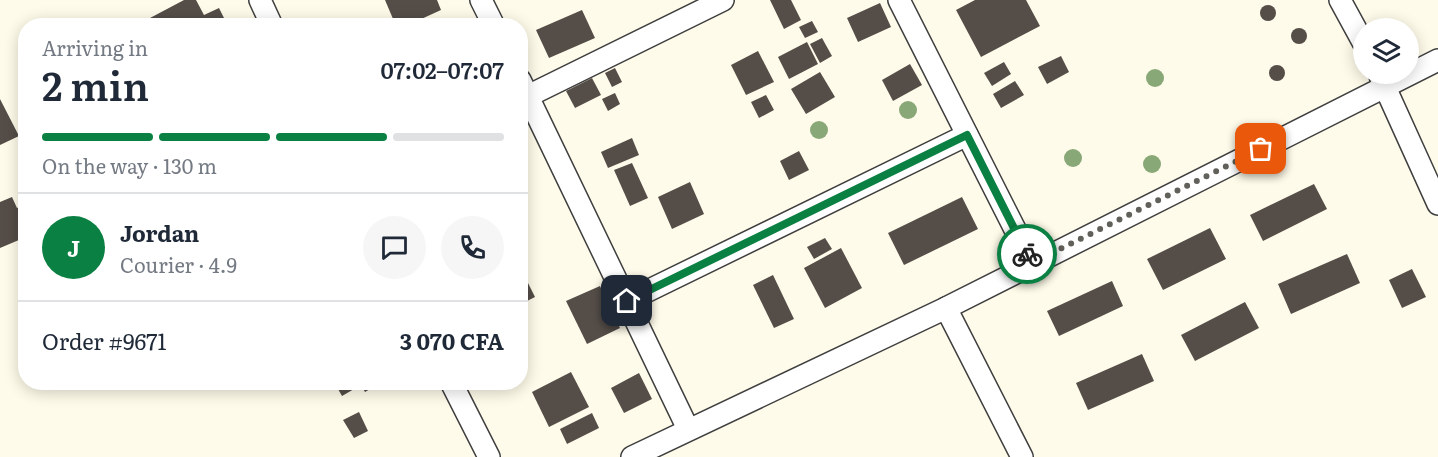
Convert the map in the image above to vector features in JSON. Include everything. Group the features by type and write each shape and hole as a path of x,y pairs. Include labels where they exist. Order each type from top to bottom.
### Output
{"street":[{"path":"260,0 268,18"},
{"path":"481,0 490,18"},
{"path":"528,86 723,0"},
{"path":"899,0 1032,263"},
{"path":"1340,0 1353,24"},
{"path":"1419,67 1438,60"},
{"path":"632,457 946,308 1375,84"},
{"path":"1385,84 1438,204"},
{"path":"528,96 688,429"},
{"path":"627,301 967,135"},
{"path":"946,308 1022,457"},
{"path":"455,390 489,457"}],"building":[{"path":"184,0 196,0 204,15 219,8 224,18 150,18"},
{"path":"385,0 437,0 441,10 424,18 393,18"},
{"path":"770,0 791,0 801,20 784,29"},
{"path":"975,0 1026,0 1040,26 981,57 956,10"},
{"path":"880,3 891,27 858,42 847,18"},
{"path":"1265,5 1271,5 1276,13 1274,19 1265,21 1260,16 1260,10"},
{"path":"582,10 595,38 549,58 536,30"},
{"path":"812,21 818,32 805,38 799,27"},
{"path":"1296,28 1302,28 1307,36 1305,42 1296,44 1291,39 1291,33"},
{"path":"822,38 832,56 820,63 810,44"},
{"path":"807,42 818,64 789,79 778,57"},
{"path":"758,51 774,82 746,95 731,65"},
{"path":"1061,56 1069,72 1047,84 1038,67"},
{"path":"1004,62 1011,74 992,86 984,73"},
{"path":"910,64 922,85 893,101 882,80"},
{"path":"1274,65 1280,65 1285,73 1283,79 1274,81 1269,76 1269,70"},
{"path":"615,68 622,82 612,87 605,73"},
{"path":"820,72 835,97 806,114 791,89"},
{"path":"592,78 601,95 575,108 566,91"},
{"path":"1015,81 1024,95 1001,108 993,94"},
{"path":"615,93 620,104 608,111 602,99"},
{"path":"766,95 774,110 759,118 751,102"},
{"path":"0,99 18,136 0,145"},
{"path":"632,138 639,155 608,168 601,152"},
{"path":"799,151 809,170 789,180 780,161"},
{"path":"632,163 648,198 630,206 614,170"},
{"path":"690,182 704,214 672,229 658,197"},
{"path":"1314,184 1327,209 1263,241 1250,215"},
{"path":"12,197 18,208 18,240 0,248 0,202"},
{"path":"962,197 978,229 904,265 888,233"},
{"path":"1210,228 1226,259 1163,290 1147,259"},
{"path":"825,238 832,249 814,259 807,247"},
{"path":"841,248 862,288 825,308 804,268"},
{"path":"1347,254 1360,283 1291,314 1278,284"},
{"path":"1412,269 1426,297 1402,308 1389,280"},
{"path":"773,275 794,319 774,328 753,285"},
{"path":"1112,281 1123,306 1059,336 1047,311"},
{"path":"528,283 535,297 528,300"},
{"path":"600,286 620,328 587,344 566,301"},
{"path":"1245,302 1259,328 1195,361 1181,335"},
{"path":"1142,354 1154,381 1088,410 1076,383"},
{"path":"571,372 589,407 549,427 532,392"},
{"path":"639,373 652,399 624,413 611,388"},
{"path":"339,390 352,390 342,396"},
{"path":"359,412 368,431 354,438 343,420"},
{"path":"592,413 599,428 567,444 560,429"}],"way so far":[{"path":"1027,254 1032,263 1261,149"}],"route":[{"path":"627,301 967,135 1027,254"}]}
